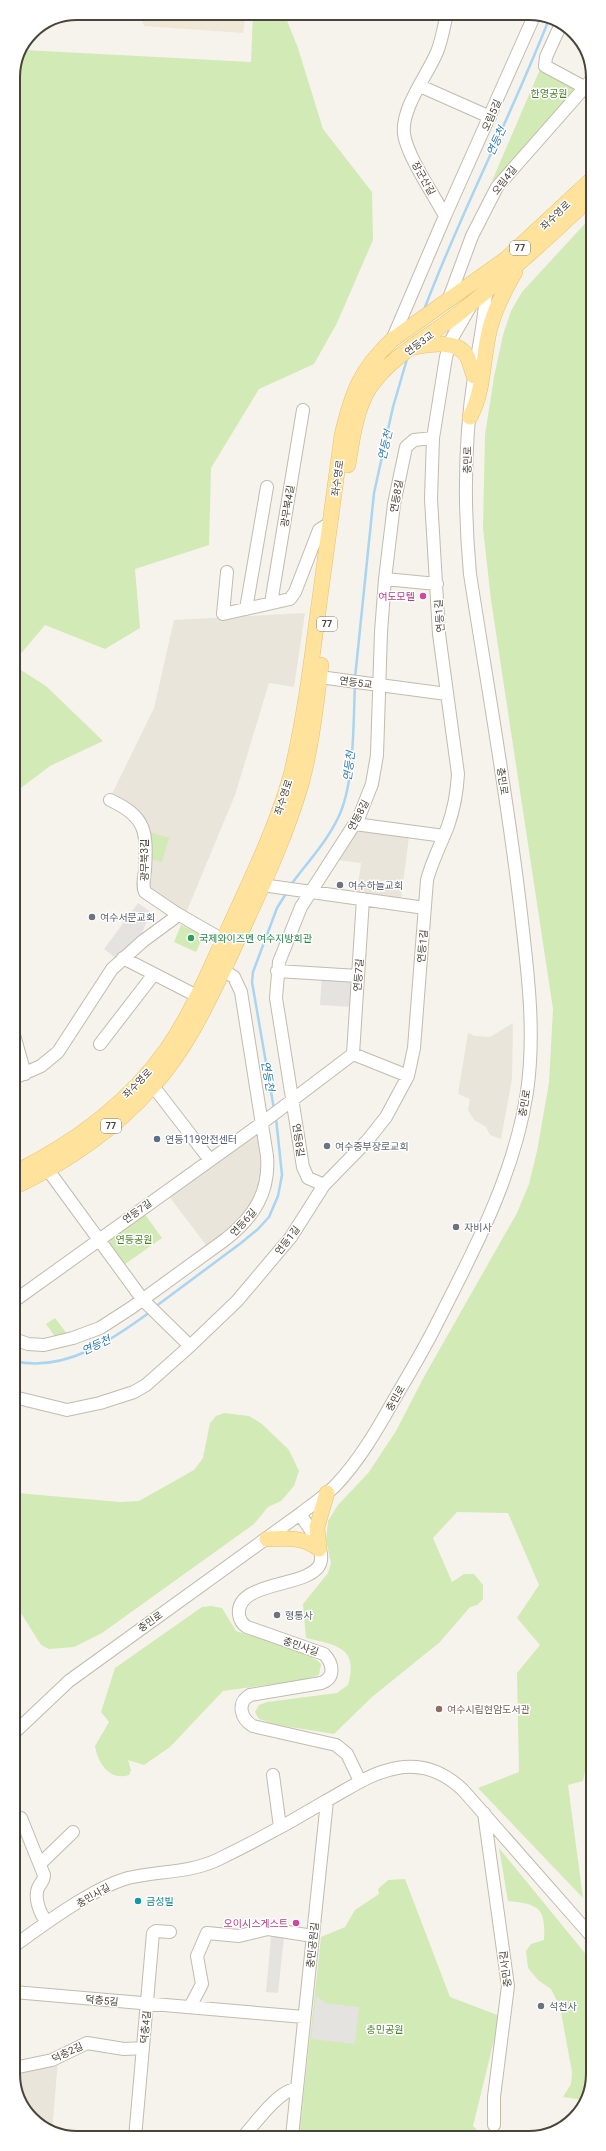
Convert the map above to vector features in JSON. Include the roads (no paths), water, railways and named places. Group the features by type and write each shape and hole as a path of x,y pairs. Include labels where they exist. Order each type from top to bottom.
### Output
{"main road":[{"name":"좌수영로","path":"444,304 522,246 586,185"},
{"name":"좌수영로","path":"449,321 521,263 586,202"},
{"path":"470,417 480,392 490,328 508,284 521,263"},
{"name":"연등3교","path":"392,340 444,304"},
{"path":"427,316 434,317 434,323 404,346 407,351 444,344 463,351 468,357 474,376"},
{"name":"연등3교","path":"389,364 449,321"},
{"name":"좌수영로","path":"20,1170 45,1156 88,1128 131,1090 167,1048 196,996 216,974 223,940 260,859 280,808 299,738 321,677 330,523 342,435 352,399 364,370 376,355 392,340"},
{"name":"좌수영로","path":"20,1184 48,1170 98,1137 153,1086 187,1040 216,974 265,886 302,780 311,740 321,677 350,450 364,399 377,376 389,364"},
{"path":"319,1549 317,1527 327,1493"},
{"path":"267,1539 297,1539 311,1543 319,1549"}],"street":[{"name":"장군산길","path":"444,20 437,52 405,117 404,134 409,151 445,216"},
{"name":"오림5길","path":"445,216 532,20"},
{"path":"558,28 546,57 545,66 586,86"},
{"path":"420,86 490,118"},
{"name":"오림4길","path":"444,304 472,236 497,187 586,90"},
{"path":"392,340 445,216"},
{"name":"충민로","path":"20,1727 69,1681 267,1539 327,1493 344,1476 377,1430 429,1340 480,1238 503,1181 520,1126 527,1089 530,1010 527,959 514,849 470,574 468,548 466,510 470,417 487,273"},
{"name":"연등1길","path":"20,1399 64,1410 100,1403 134,1392 146,1384 190,1346 236,1301 291,1237 324,1185 367,1142 386,1117 408,1076 414,1048 429,871 444,836 454,805 458,774 439,634 432,499 433,438 442,374 444,344 473,302 474,283"},
{"name":"광무북4길","path":"271,603 303,410"},
{"name":"연등8길","path":"324,1185 310,1180 304,1171 276,998 277,971 288,936 310,892 355,824 369,794 374,777 377,755 385,578 394,504 405,449 414,440 433,438"},
{"path":"246,609 266,487"},
{"path":"228,572 223,614 293,597 318,530 330,523"},
{"path":"385,578 437,584"},
{"name":"연등5교","path":"321,677 447,694"},
{"name":"광무북3길","path":"110,800 134,813 142,827 145,847 145,892 176,913 223,940"},
{"path":"355,824 444,836"},
{"path":"265,886 425,908"},
{"name":"연등7길","path":"353,1054 363,899"},
{"path":"20,1076 46,1062 64,1046 106,977 123,958 170,922 176,913"},
{"path":"123,958 196,996"},
{"path":"277,971 358,976"},
{"path":"100,1044 154,974"},
{"name":"연등6길","path":"20,1341 35,1345 63,1341 100,1328 143,1300 226,1239 256,1209 264,1193 268,1174 262,1123 241,992 234,977 216,974"},
{"path":"293,1099 353,1054 408,1076"},
{"path":"20,1056 25,1074"},
{"path":"153,1086 210,1160"},
{"name":"연등7길","path":"20,1297 262,1123 293,1099"},
{"path":"48,1170 143,1300 190,1346"},
{"path":"300,1514 319,1549"},
{"name":"충민사길","path":"319,1549 320,1562 314,1571 247,1596 242,1602 239,1615 242,1624 247,1627 324,1654 331,1665 330,1677 319,1684 250,1695 244,1702 241,1713 245,1720 253,1726 336,1745 347,1754 360,1781"},
{"name":"충민사길","path":"20,1942 47,1922 113,1884 128,1878 202,1866 215,1861 280,1827 360,1781 376,1774 398,1768 416,1767 430,1769 450,1779 484,1813 586,1930"},
{"path":"273,1775 280,1827"},
{"name":"충민공원길","path":"293,2131 327,1801"},
{"name":"충민사길","path":"484,1813 508,1986 494,2097 494,2125"},
{"path":"21,1818 41,1864 44,1878 39,1887 37,1897 41,1914 47,1922"},
{"path":"41,1864 73,1832"},
{"path":"190,2007 202,1984 196,1956 207,1933 239,1936 268,1929 313,1936"},
{"name":"덕충4길","path":"136,2131 153,1933 156,1931 170,1932"},
{"name":"덕충5길","path":"20,1993 304,2017"},
{"name":"덕충2길","path":"20,2067 52,2060 87,2043 124,2049 143,2048"},
{"path":"249,2131 284,2093 289,2089 297,2089"}],"waterway":[{"name":"연등천","path":"424,310 438,273 519,92 547,23"},
{"name":"연등천","path":"355,678 374,493 393,407 407,359"},
{"name":"연등천","path":"290,886 328,836 344,804 348,788 352,753 355,685"},
{"name":"연등천","path":"274,1109 252,982 253,972 277,908 287,892"},
{"name":"연등천","path":"155,1307 241,1243 258,1229 269,1217 278,1196 282,1175 276,1118"},
{"name":"연등천","path":"20,1362 33,1363 51,1362 86,1352 120,1333 150,1312"}],"place":[{"name":"여도모텔","path":"423,596"},
{"name":"여수하늘교회","path":"340,885"},
{"name":"여수서문교회","path":"92,917"},
{"name":"국제와이즈멘 여수지방회관","path":"191,938"},
{"name":"연등119안전센터","path":"157,1139"},
{"name":"여수중부장로교회","path":"327,1146"},
{"name":"자비사","path":"456,1227"},
{"name":"형통사","path":"277,1615"},
{"name":"여수시립현암도서관","path":"439,1709"},
{"name":"금성빌","path":"138,1901"},
{"name":"오이시스게스트","path":"296,1923"},
{"name":"석천사","path":"541,2006"}],"park label":[{"name":"한영공원","path":"549,93"},
{"name":"연등공원","path":"134,1239"},
{"name":"충민공원","path":"385,2029"}]}
